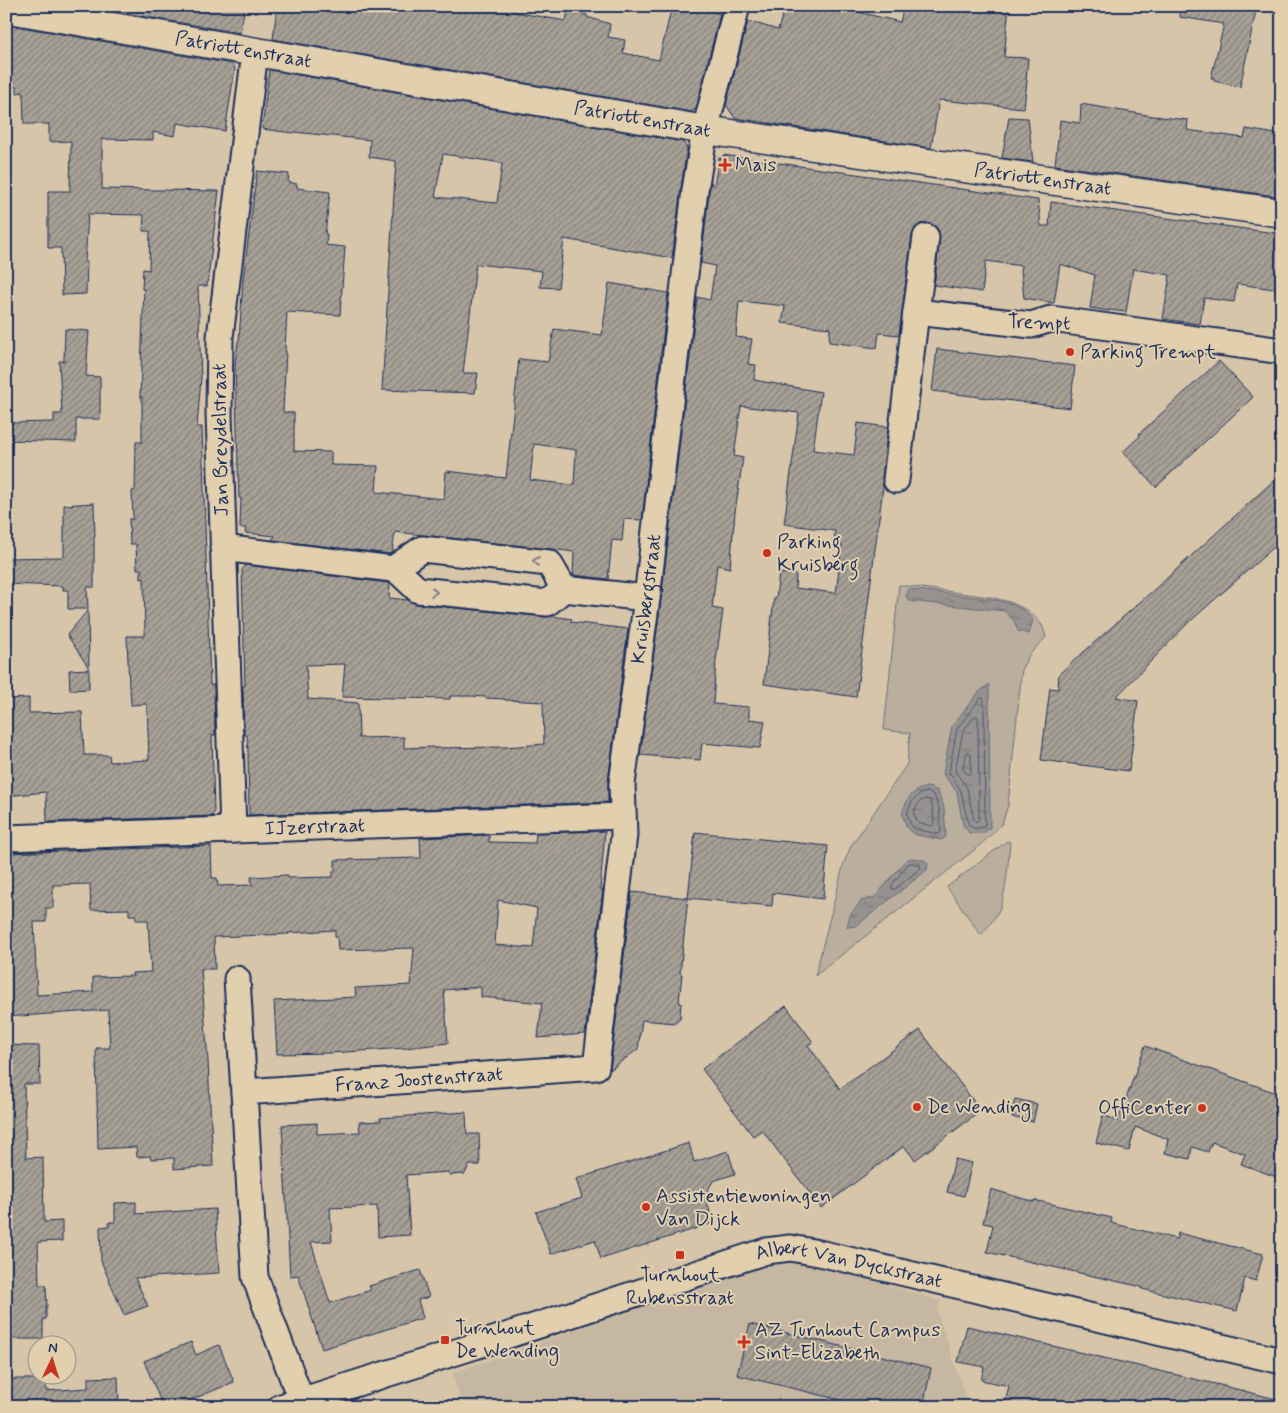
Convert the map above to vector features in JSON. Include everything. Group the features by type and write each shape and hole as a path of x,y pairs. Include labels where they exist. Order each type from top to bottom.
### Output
{"street":[{"name":"Kruisbergstraat","path":"596,1067 624,834 622,784 647,598 695,190 705,130 737,6"},
{"name":"Patriottenstraat","path":"6,12 15,10 705,130 1282,213"},
{"name":"Jan Breydelstraat","path":"233,830 219,414 220,337 255,52"},
{"path":"896,480 926,237"},
{"name":"Trempt","path":"916,312 1031,325 1051,320 1282,351"},
{"path":"223,548 393,569 418,590 547,603 564,589 647,598"},
{"path":"393,569 422,549 549,563 564,589"},
{"name":"IJzerstraat","path":"6,838 624,816"},
{"path":"237,978 255,1278 291,1403"},
{"name":"Franz Joostenstraat","path":"244,1092 596,1067"},
{"name":"Albert Van Dyckstraat","path":"291,1403 496,1340 766,1251 790,1248 828,1255 1282,1361"}],"shaded area":[{"path":"899,585 990,597 1010,602 1029,611 1042,625 1046,637 1029,655 1022,668 1008,805 1002,824 978,847 815,976 844,863 851,846 907,764 910,733 884,730"},
{"path":"1007,841 1010,842 1008,866 1001,905 993,921 981,935 947,887"},
{"name":"AZ Turnhout Campus Sint-Elizabeth","path":"788,1256 941,1301 937,1311 969,1407 463,1407 452,1373"}],"water":[{"path":"909,589 991,599 1012,604 1025,611 1033,620 1029,634 1018,631 1014,621 1005,611 909,601 906,596"},
{"path":"989,684 990,828 983,833 969,833 963,825 957,792 943,774 952,726 978,693"},
{"path":"928,787 938,791 944,808 946,837 941,840 913,834 907,828 902,813 906,803 914,793"},
{"path":"911,858 924,860 928,863 927,870 856,926 847,927 850,915 861,901 875,897 906,860"}],"building":[{"path":"122,6 245,6 240,33 129,14"},
{"path":"277,6 498,6 514,10 514,12 566,21 568,10 610,24 608,37 625,40 623,53 659,60 672,6 692,6 720,14 696,109 692,112 273,39"},
{"path":"785,6 847,6 846,9 900,22 904,6 1009,6 1004,57 1028,58 1024,108 939,100 931,148 735,118 726,105 748,21 778,30"},
{"path":"1181,6 1257,6 1240,87 1214,81 1214,78 1211,78 1224,24 1180,17"},
{"path":"15,26 232,64 235,68 225,131 177,123 175,136 153,132 153,140 102,139 102,189 219,191 207,286 198,286 201,378 197,427 202,427 210,685 214,685 215,735 212,735 214,813 212,816 47,822 46,792 6,796 6,699 29,698 29,713 82,712 84,755 109,755 110,762 149,760 147,704 131,705 127,636 145,636 144,578 141,579 141,569 137,569 136,544 130,544 129,519 133,519 132,491 135,491 136,442 142,442 142,397 140,397 144,289 142,289 143,269 149,270 150,231 143,231 144,215 88,214 85,263 87,263 86,294 62,295 61,248 48,248 48,191 70,191 71,141 49,142 49,124 24,124 23,92 17,93 17,87 6,88 6,27"},
{"path":"269,70 683,142 687,148 672,258 564,239 558,288 540,287 542,271 476,264 463,373 478,373 475,393 382,390 396,161 369,157 370,140 262,129","holes":["443,154 502,163 497,203 435,197"]},
{"path":"1081,104 1188,120 1187,130 1244,138 1246,129 1282,135 1282,197 1055,165 1060,120 1080,123"},
{"path":"1009,117 1028,118 1033,162 1002,158"},
{"path":"723,155 1038,200 1041,226 1049,226 1051,202 1282,234 1282,290 1237,284 1234,302 1204,298 1200,324 1163,319 1170,275 1133,269 1126,312 1090,308 1095,275 1060,264 1054,303 1024,298 1022,266 986,261 982,292 934,285 940,238 939,231 935,226 927,223 920,224 915,228 912,235 899,335 879,333 877,348 829,342 830,328 782,323 785,306 739,301 736,337 752,339 748,364 756,365 754,380 821,392 813,450 854,455 858,423 888,427 882,478 883,487 856,697 764,684 774,598 776,598 779,573 796,575 795,588 836,593 842,545 834,544 835,531 784,524 799,413 741,406 734,456 743,458 735,512 730,568 717,565 712,608 723,610 716,660 713,704 749,707 749,719 765,721 760,748 702,743 700,760 640,755 661,600 697,297 710,300 715,266 701,263 709,192 711,182 714,186 719,158 723,159"},
{"path":"257,171 289,174 288,182 297,184 297,188 330,192 325,234 327,234 326,245 345,247 340,315 287,312 283,412 294,413 294,451 331,452 331,465 378,466 376,492 444,499 446,471 506,478 519,359 548,362 554,329 602,335 609,283 668,293 642,520 624,519 622,541 612,540 608,579 573,575 574,552 551,549 395,532 392,552 389,554 272,540 275,536 245,533 246,528 240,528 241,498 239,498 235,364 239,341 243,280","holes":["534,444 576,450 574,485 530,480"]},
{"path":"65,329 89,331 86,376 100,377 100,419 76,419 76,442 6,440 6,423 54,422 54,414 62,414 59,361 64,361"},
{"path":"937,349 1075,366 1070,408 932,391"},
{"path":"1219,361 1253,397 1156,487 1123,452 1140,436 1139,434"},
{"path":"1282,473 1282,540 1187,624 1116,697 1138,701 1129,771 1041,760 1050,688 1058,689 1059,674"},
{"path":"94,503 94,587 87,587 88,609 68,609 68,590 63,590 63,586 6,584 6,558 64,557 64,505"},
{"path":"246,565 388,583 390,584 389,598 408,600 417,604 546,617 552,616 572,619 571,622 628,629 608,782 608,802 249,815 247,735 244,735 243,686 245,686 242,570","holes":["345,664 342,697 450,699 450,696 470,696 543,702 544,744 506,747 404,748 404,737 359,738 358,703 308,699 306,665"]},
{"path":"88,610 89,668 67,635"},
{"path":"89,669 89,689 70,690 69,670"},
{"path":"605,831 600,889 603,889 585,1034 538,1038 542,1003 481,997 481,987 444,990 448,1043 331,1053 277,1054 274,1001 356,997 355,988 411,985 414,948 338,950 335,930 214,937 215,969 201,969 213,1166 174,1169 174,1158 151,1159 150,1156 137,1157 136,1147 98,1149 96,1048 110,1048 108,1010 6,1017 6,853 211,846 212,878 217,878 218,886 252,885 251,877 288,875 288,878 333,877 335,860 421,858 420,838 489,835 489,842 535,843 536,833","holes":["90,884 91,910 129,909 129,915 136,915 136,920 148,920 151,972 132,973 133,976 93,977 93,992 37,995 34,922 46,922 46,908 53,908 53,885","498,900 537,908 533,948 495,945"]},
{"path":"695,832 828,846 823,899 773,893 772,906 688,898"},
{"path":"632,892 688,898 680,973 682,974 679,1002 681,1003 680,1018 674,1023 642,1020 638,1049 610,1070"},
{"name":"De Wending","path":"786,1006 813,1042 808,1045 840,1089 920,1030 981,1111 915,1160 904,1146 821,1208 762,1130 753,1136 702,1069"},
{"path":"6,1045 39,1046 40,1084 24,1084 26,1158 43,1157 44,1222 62,1221 62,1241 38,1242 39,1285 46,1285 47,1307 46,1319 43,1319 43,1336 28,1336 28,1339 6,1339"},
{"name":"OffiCenter","path":"1145,1046 1282,1095 1282,1179 1241,1164 1245,1154 1212,1142 1208,1152 1192,1147 1190,1159 1165,1153 1168,1139 1135,1127 1129,1151 1096,1143 1103,1115 1118,1121"},
{"path":"1015,1099 1037,1104 1033,1122 1011,1117"},
{"path":"466,1112 467,1134 479,1134 480,1165 469,1165 465,1174 449,1175 449,1172 406,1175 410,1235 378,1237 377,1206 330,1208 332,1241 311,1242 330,1303 371,1290 369,1286 420,1270 429,1297 418,1300 423,1318 322,1349 298,1275 290,1276 282,1125 317,1123 317,1134 360,1132 359,1122 381,1121 380,1118"},
{"name":"Assistentiewoningen Van Dijck","path":"689,1143 694,1162 728,1151 735,1174 713,1181 705,1195 713,1223 601,1259 595,1240 551,1254 536,1212 582,1198 576,1179"},
{"path":"955,1159 972,1163 964,1196 947,1192"},
{"path":"991,1189 1034,1202 1034,1200 1112,1218 1111,1223 1177,1239 1178,1233 1263,1254 1256,1281 1245,1278 1237,1311 1142,1289 1142,1287 987,1252 993,1225 983,1223"},
{"path":"136,1202 136,1214 215,1209 219,1273 135,1278 148,1306 124,1315 101,1261 100,1227 109,1226 109,1222 115,1222 115,1203"},
{"path":"750,1324 931,1368 923,1407 842,1407 841,1400 737,1375"},
{"path":"967,1326 1280,1400 1279,1407 1026,1407 1005,1403 1009,1386 981,1380 984,1367 958,1362"},
{"path":"191,1342 196,1355 219,1345 234,1382 174,1407 163,1407 144,1361"},
{"path":"118,1377 119,1407 6,1407 6,1379 28,1379 28,1386 46,1386 46,1391 88,1388 88,1378"}],"place":[{"name":"Mais","path":"725,165"},
{"name":"Parking Trempt","path":"1070,352"},
{"name":"Parking Kruisberg","path":"767,553"},
{"name":"De Wending","path":"917,1107"},
{"name":"OffiCenter","path":"1202,1108"},
{"name":"Assistentiewoningen Van Dijck","path":"646,1207"},
{"name":"Turnhout Rubensstraat","path":"680,1255"},
{"name":"Turnhout De Wending","path":"445,1340"},
{"name":"AZ Turnhout Campus Sint-Elizabeth","path":"744,1342"}]}
